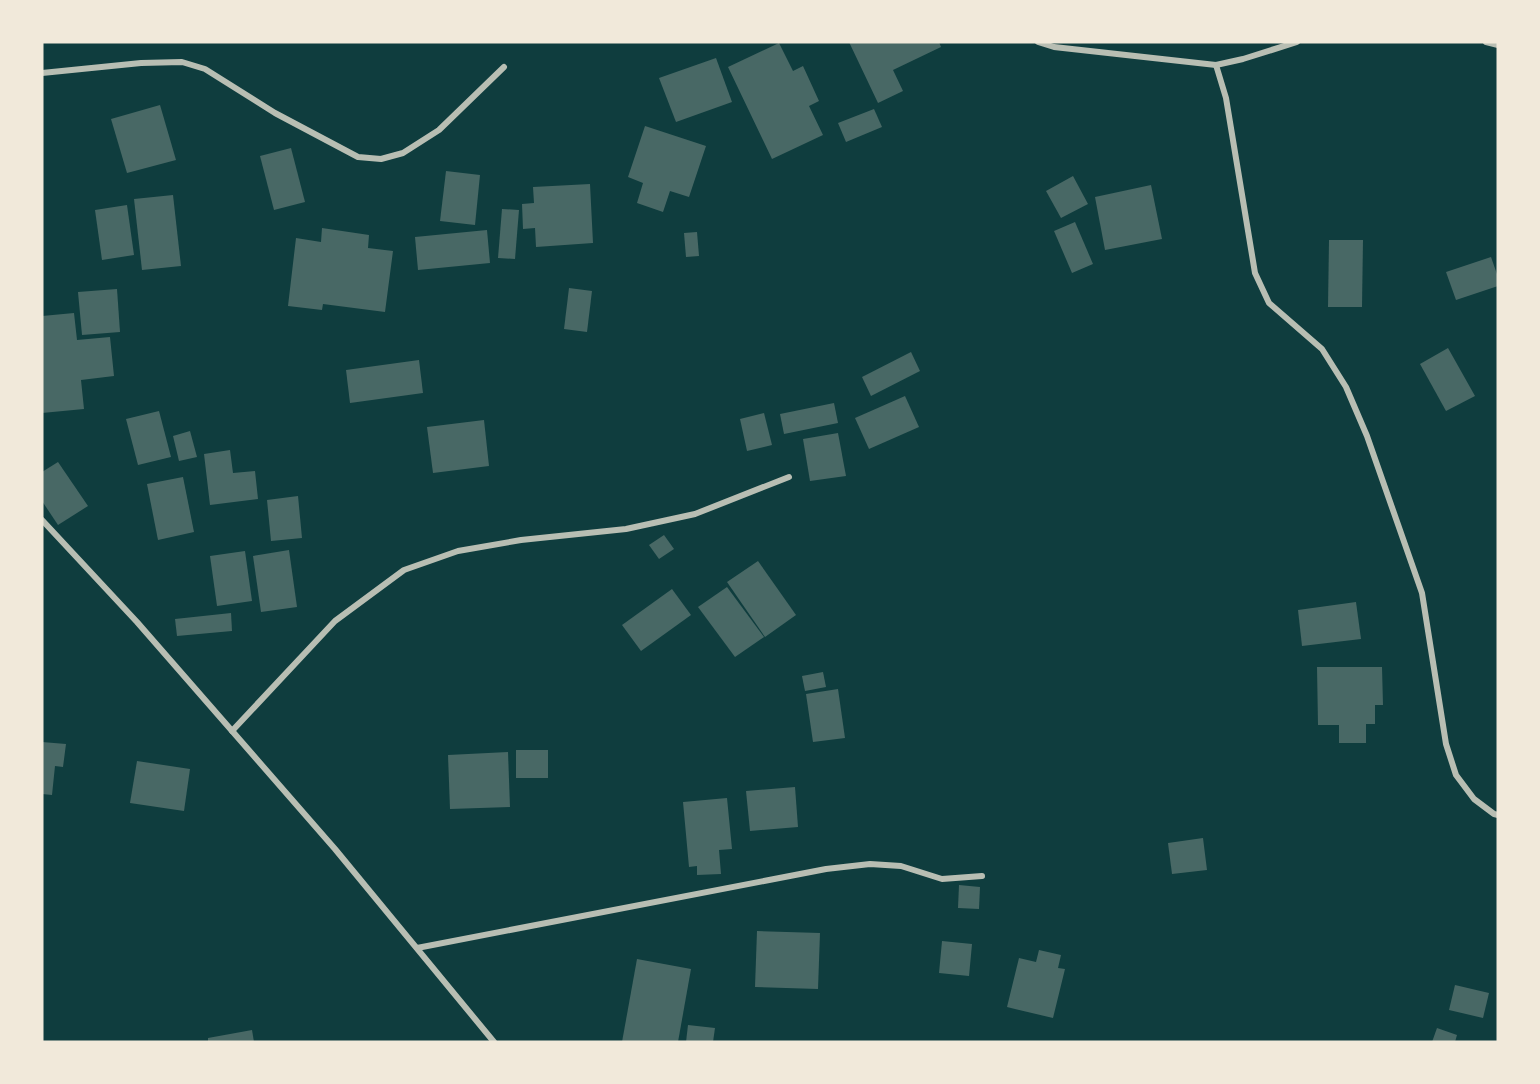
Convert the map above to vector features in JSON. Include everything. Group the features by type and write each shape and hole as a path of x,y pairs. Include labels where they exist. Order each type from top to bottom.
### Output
{"street":[{"path":"1038,42 1054,47 1216,65 1297,42"},
{"path":"1485,42 1498,45"},
{"path":"42,73 141,63 182,62 205,69 275,113 358,157 381,159 403,153 440,130 504,68"},
{"path":"1216,65 1226,98 1255,273 1269,303 1322,349 1346,387 1371,447 1422,593 1446,744 1456,775 1474,799 1498,815"},
{"path":"232,731 335,621 404,570 458,550 521,540 626,529 695,514 789,477"},
{"path":"42,520 136,622 335,849 494,1042"},
{"path":"417,948 826,869 870,864 901,866 942,879 982,876"}],"building":[{"path":"849,42 939,42 941,47 893,70 903,91 878,103"},
{"path":"779,43 793,71 803,66 819,101 809,106 823,135 772,159 728,67"},
{"path":"716,58 732,102 676,122 659,78"},
{"path":"160,105 176,160 127,173 111,119"},
{"path":"874,109 882,127 846,142 838,123"},
{"path":"645,126 706,146 689,197 670,191 663,212 637,203 643,183 628,177"},
{"path":"291,148 305,202 274,210 260,156"},
{"path":"446,171 480,175 475,225 440,221"},
{"path":"1073,176 1088,204 1061,218 1046,191"},
{"path":"590,184 593,243 536,247 535,228 523,229 522,204 534,203 533,187"},
{"path":"1151,185 1162,239 1105,250 1095,197"},
{"path":"173,195 181,266 142,270 134,199"},
{"path":"127,205 134,255 102,260 95,210"},
{"path":"502,209 519,210 515,259 498,258"},
{"path":"1075,222 1093,264 1072,273 1054,231"},
{"path":"322,228 369,235 368,248 393,251 385,312 323,304 322,310 288,306 296,238 321,242"},
{"path":"487,230 490,263 418,270 415,237"},
{"path":"697,232 699,256 686,257 684,233"},
{"path":"1329,240 1363,240 1362,307 1328,307"},
{"path":"1491,257 1498,277 1498,286 1456,300 1446,272"},
{"path":"569,288 592,291 587,332 564,329"},
{"path":"117,289 120,332 82,335 78,292"},
{"path":"74,313 77,340 110,337 114,376 81,380 84,409 42,413 42,316"},
{"path":"1448,348 1475,396 1446,411 1420,364"},
{"path":"911,352 920,371 871,396 862,377"},
{"path":"419,360 423,393 350,403 346,370"},
{"path":"905,396 919,427 869,449 855,418"},
{"path":"834,403 838,423 784,434 780,414"},
{"path":"159,411 171,457 138,465 126,419"},
{"path":"764,413 772,445 747,451 740,419"},
{"path":"484,420 489,466 433,473 427,427"},
{"path":"190,431 197,457 179,461 173,436"},
{"path":"838,433 846,476 810,481 803,439"},
{"path":"230,450 233,473 255,471 258,499 210,505 204,454"},
{"path":"58,462 88,506 58,525 42,501 42,472"},
{"path":"183,477 194,532 158,540 147,484"},
{"path":"298,496 302,538 271,541 267,500"},
{"path":"664,535 674,549 659,559 649,545"},
{"path":"289,550 297,607 261,612 253,556"},
{"path":"245,551 252,601 217,606 210,556"},
{"path":"758,561 796,615 765,637 727,582"},
{"path":"727,587 764,637 735,657 698,607"},
{"path":"672,589 691,615 641,651 622,625"},
{"path":"1356,602 1361,639 1302,646 1298,610"},
{"path":"231,613 232,631 177,636 175,619"},
{"path":"1317,667 1382,667 1383,705 1375,705 1375,724 1366,724 1366,743 1339,743 1339,725 1318,725"},
{"path":"823,672 826,687 805,691 802,676"},
{"path":"838,689 845,738 813,742 806,694"},
{"path":"42,742 66,744 63,767 55,766 52,795 42,794"},
{"path":"516,750 548,750 548,778 516,778"},
{"path":"508,752 510,807 450,809 448,755"},
{"path":"137,761 190,769 184,811 130,803"},
{"path":"795,787 798,827 750,831 746,791"},
{"path":"727,798 732,849 719,850 721,874 697,875 697,866 689,867 683,802"},
{"path":"1203,838 1207,870 1172,874 1168,843"},
{"path":"959,885 980,887 979,909 958,908"},
{"path":"757,931 820,933 818,989 755,987"},
{"path":"942,941 972,944 969,976 939,973"},
{"path":"1039,950 1061,955 1058,968 1065,969 1053,1018 1007,1007 1019,958 1036,962"},
{"path":"637,959 691,969 678,1042 622,1042"},
{"path":"1455,985 1489,993 1483,1018 1449,1010"},
{"path":"688,1025 715,1028 713,1042 686,1042"},
{"path":"1437,1028 1457,1035 1455,1042 1432,1042"},
{"path":"252,1030 254,1042 208,1042 208,1038"}]}
